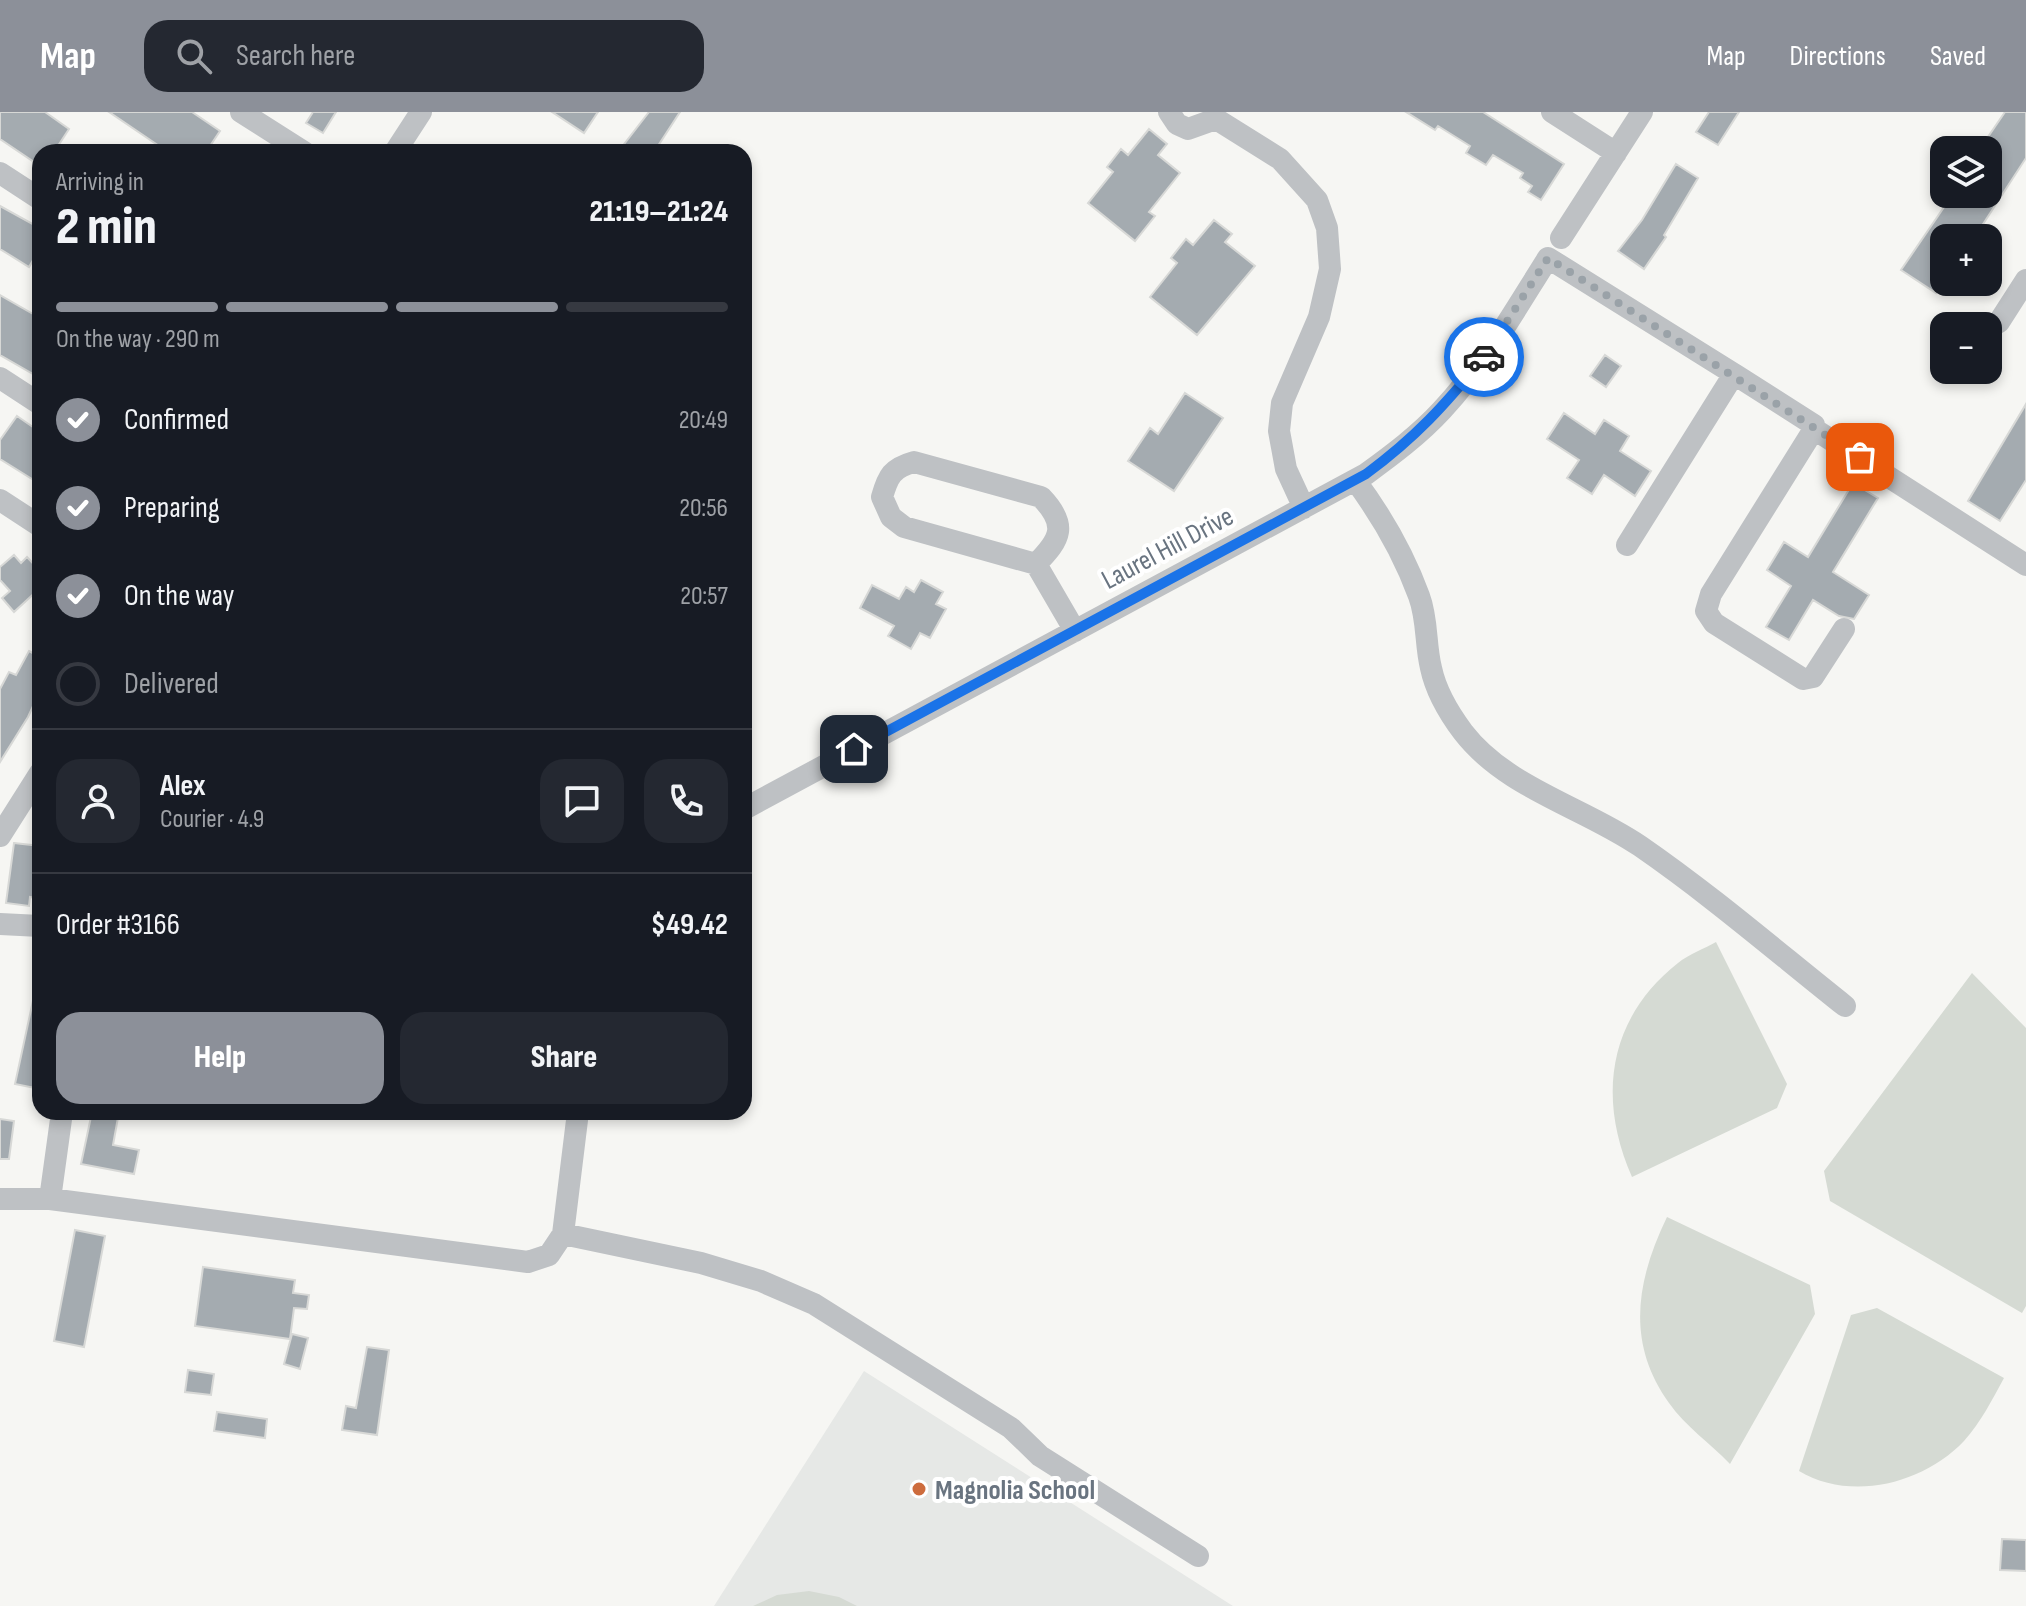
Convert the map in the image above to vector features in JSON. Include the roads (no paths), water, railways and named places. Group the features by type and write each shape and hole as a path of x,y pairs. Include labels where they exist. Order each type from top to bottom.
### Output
{"street":[{"path":"241,112 291,144"},
{"path":"400,144 421,112"},
{"path":"1169,112 1177,124 1188,129 1216,116 1280,159 1317,200 1327,228 1330,269 1319,317 1282,403 1279,431 1286,469 1304,508"},
{"path":"1552,112 1616,153"},
{"path":"1561,238 1642,112"},
{"path":"0,173 32,194"},
{"name":"Laurel Hill Drive","path":"752,805 1355,480 1406,445 1442,410 1490,350 1548,258 1734,374"},
{"path":"2002,317 2026,280"},
{"path":"1627,545 1734,374 2026,565"},
{"path":"0,378 32,399"},
{"path":"1814,429 1711,594 1706,611 1714,623 1803,679 1813,677 1844,629"},
{"path":"1036,564 1055,545 1060,524 1054,510 1041,497 914,462 896,467 887,478 882,497 891,517 904,527 1036,564 1075,631"},
{"path":"1355,480 1377,509 1419,597 1427,628 1430,665 1438,692 1466,736 1498,764 1547,797 1599,820 1701,890 1845,1006"},
{"path":"0,500 32,521"},
{"path":"0,836 32,796"},
{"path":"0,924 32,926"},
{"path":"50,1199 61,1120"},
{"path":"0,1199 50,1199 528,1262 549,1255 563,1234 577,1120"},
{"path":"563,1234 701,1263 761,1281 814,1304 1011,1428 1040,1456 1198,1556"}],"place":[{"name":"Magnolia School","path":"919,1489"}]}
